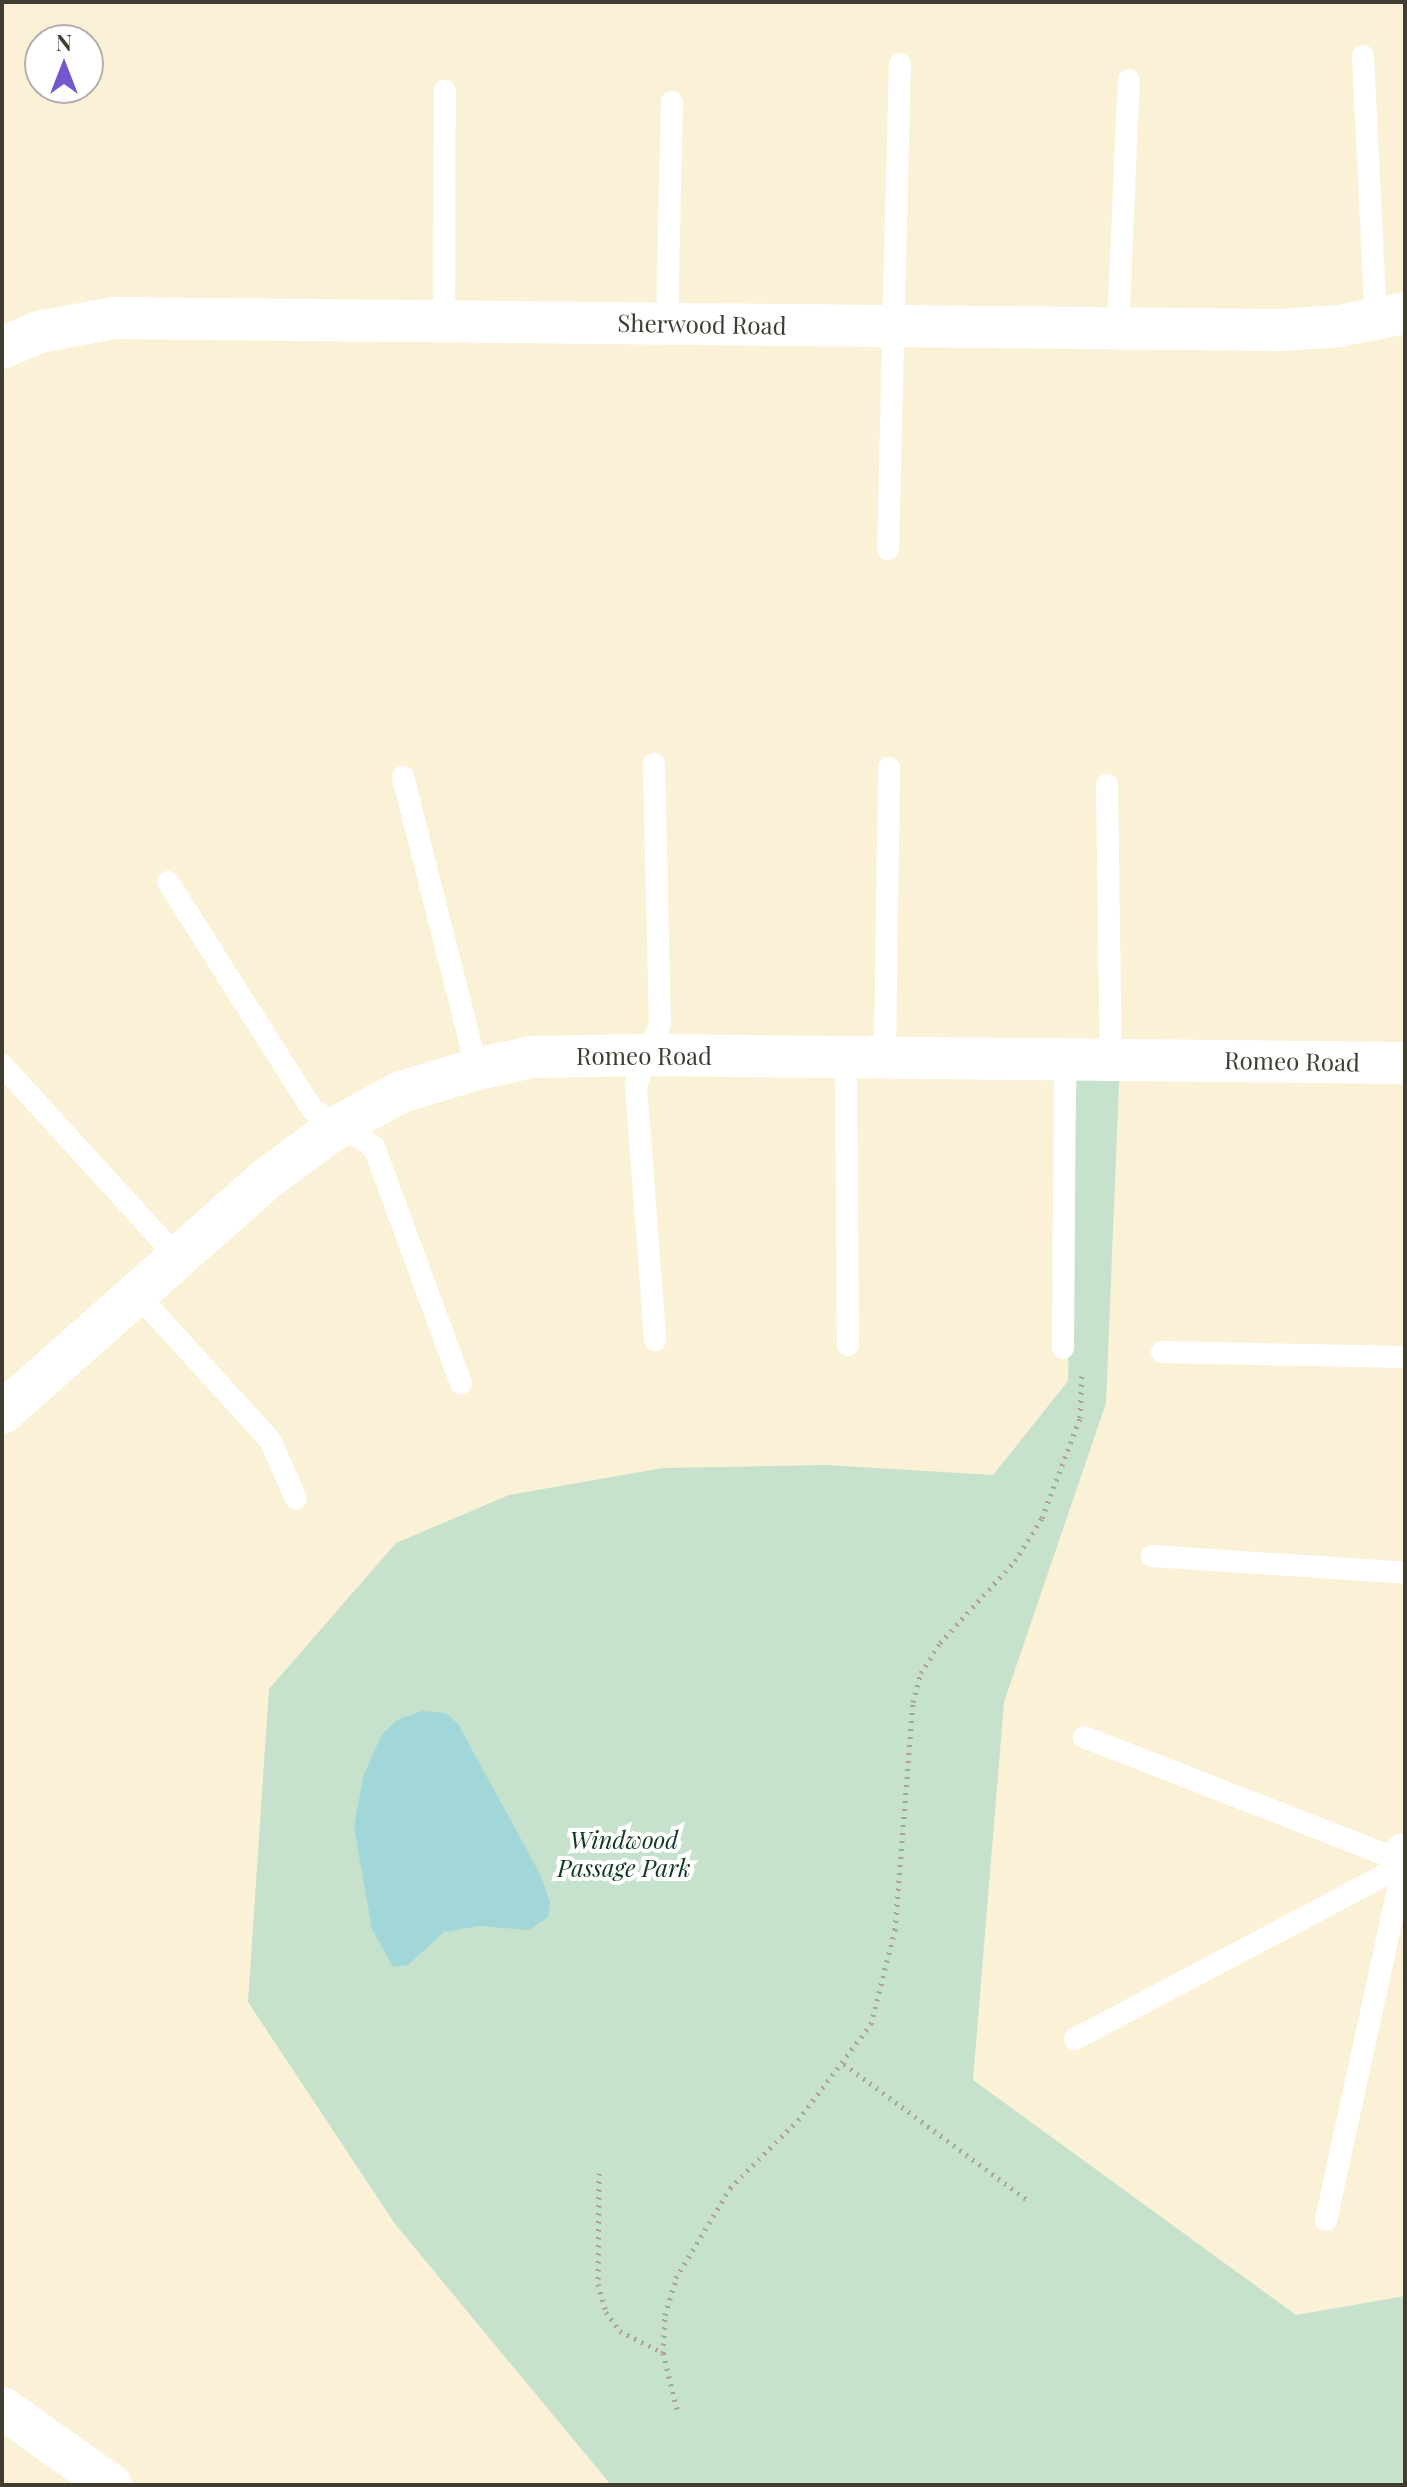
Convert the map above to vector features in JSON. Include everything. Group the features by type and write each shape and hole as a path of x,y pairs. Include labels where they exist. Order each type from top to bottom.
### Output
{"street":[{"name":"Sherwood Road","path":"2,348 39,332 114,318 1282,330 1390,316"},
{"name":"Romeo Road","path":"2,1413 269,1177 337,1127 401,1092 477,1069 532,1057 646,1055 1065,1057 1405,1063"},
{"path":"2,2408 111,2485"}],"lane":[{"path":"1363,56 1390,316"},
{"path":"888,549 900,64"},
{"path":"1118,328 1129,80"},
{"path":"444,321 445,91"},
{"path":"667,323 672,102"},
{"path":"654,764 660,1024 636,1085 655,1340"},
{"path":"848,1345 866,1057 889,768"},
{"path":"403,777 477,1069"},
{"path":"1107,785 1111,1058"},
{"path":"168,882 312,1109 374,1147 461,1384"},
{"path":"1063,1348 1065,1057"},
{"path":"2,1065 178,1258"},
{"path":"137,1294 270,1440 296,1499"},
{"path":"1162,1352 1405,1357"},
{"path":"1152,1556 1405,1573"},
{"path":"1084,1737 1405,1861"},
{"path":"1075,2039 1405,1861"},
{"path":"1326,2220 1405,1861"}],"path":[{"path":"677,2409 663,2353 665,2315 676,2278 703,2228 730,2188 798,2120 844,2064 871,2024 886,1979 895,1930 913,1702 921,1673 940,1643 1015,1561 1042,1518 1080,1418 1083,1360"},
{"path":"844,2064 1026,2199"},
{"path":"599,2173 597,2253 606,2312 620,2331 663,2353"}],"green space":[{"name":"Windwood Passage Park","path":"1077,1058 1120,1059 1106,1403 1004,1702 973,2080 1296,2315 1405,2296 1405,2485 611,2485 395,2224 248,2002 269,1689 396,1543 509,1495 663,1468 826,1465 993,1475 1068,1381"}],"water":[{"path":"422,1711 446,1713 458,1724 540,1874 550,1902 548,1917 529,1930 479,1926 444,1932 408,1965 393,1967 372,1929 354,1827 363,1777 382,1734 397,1720"}]}
